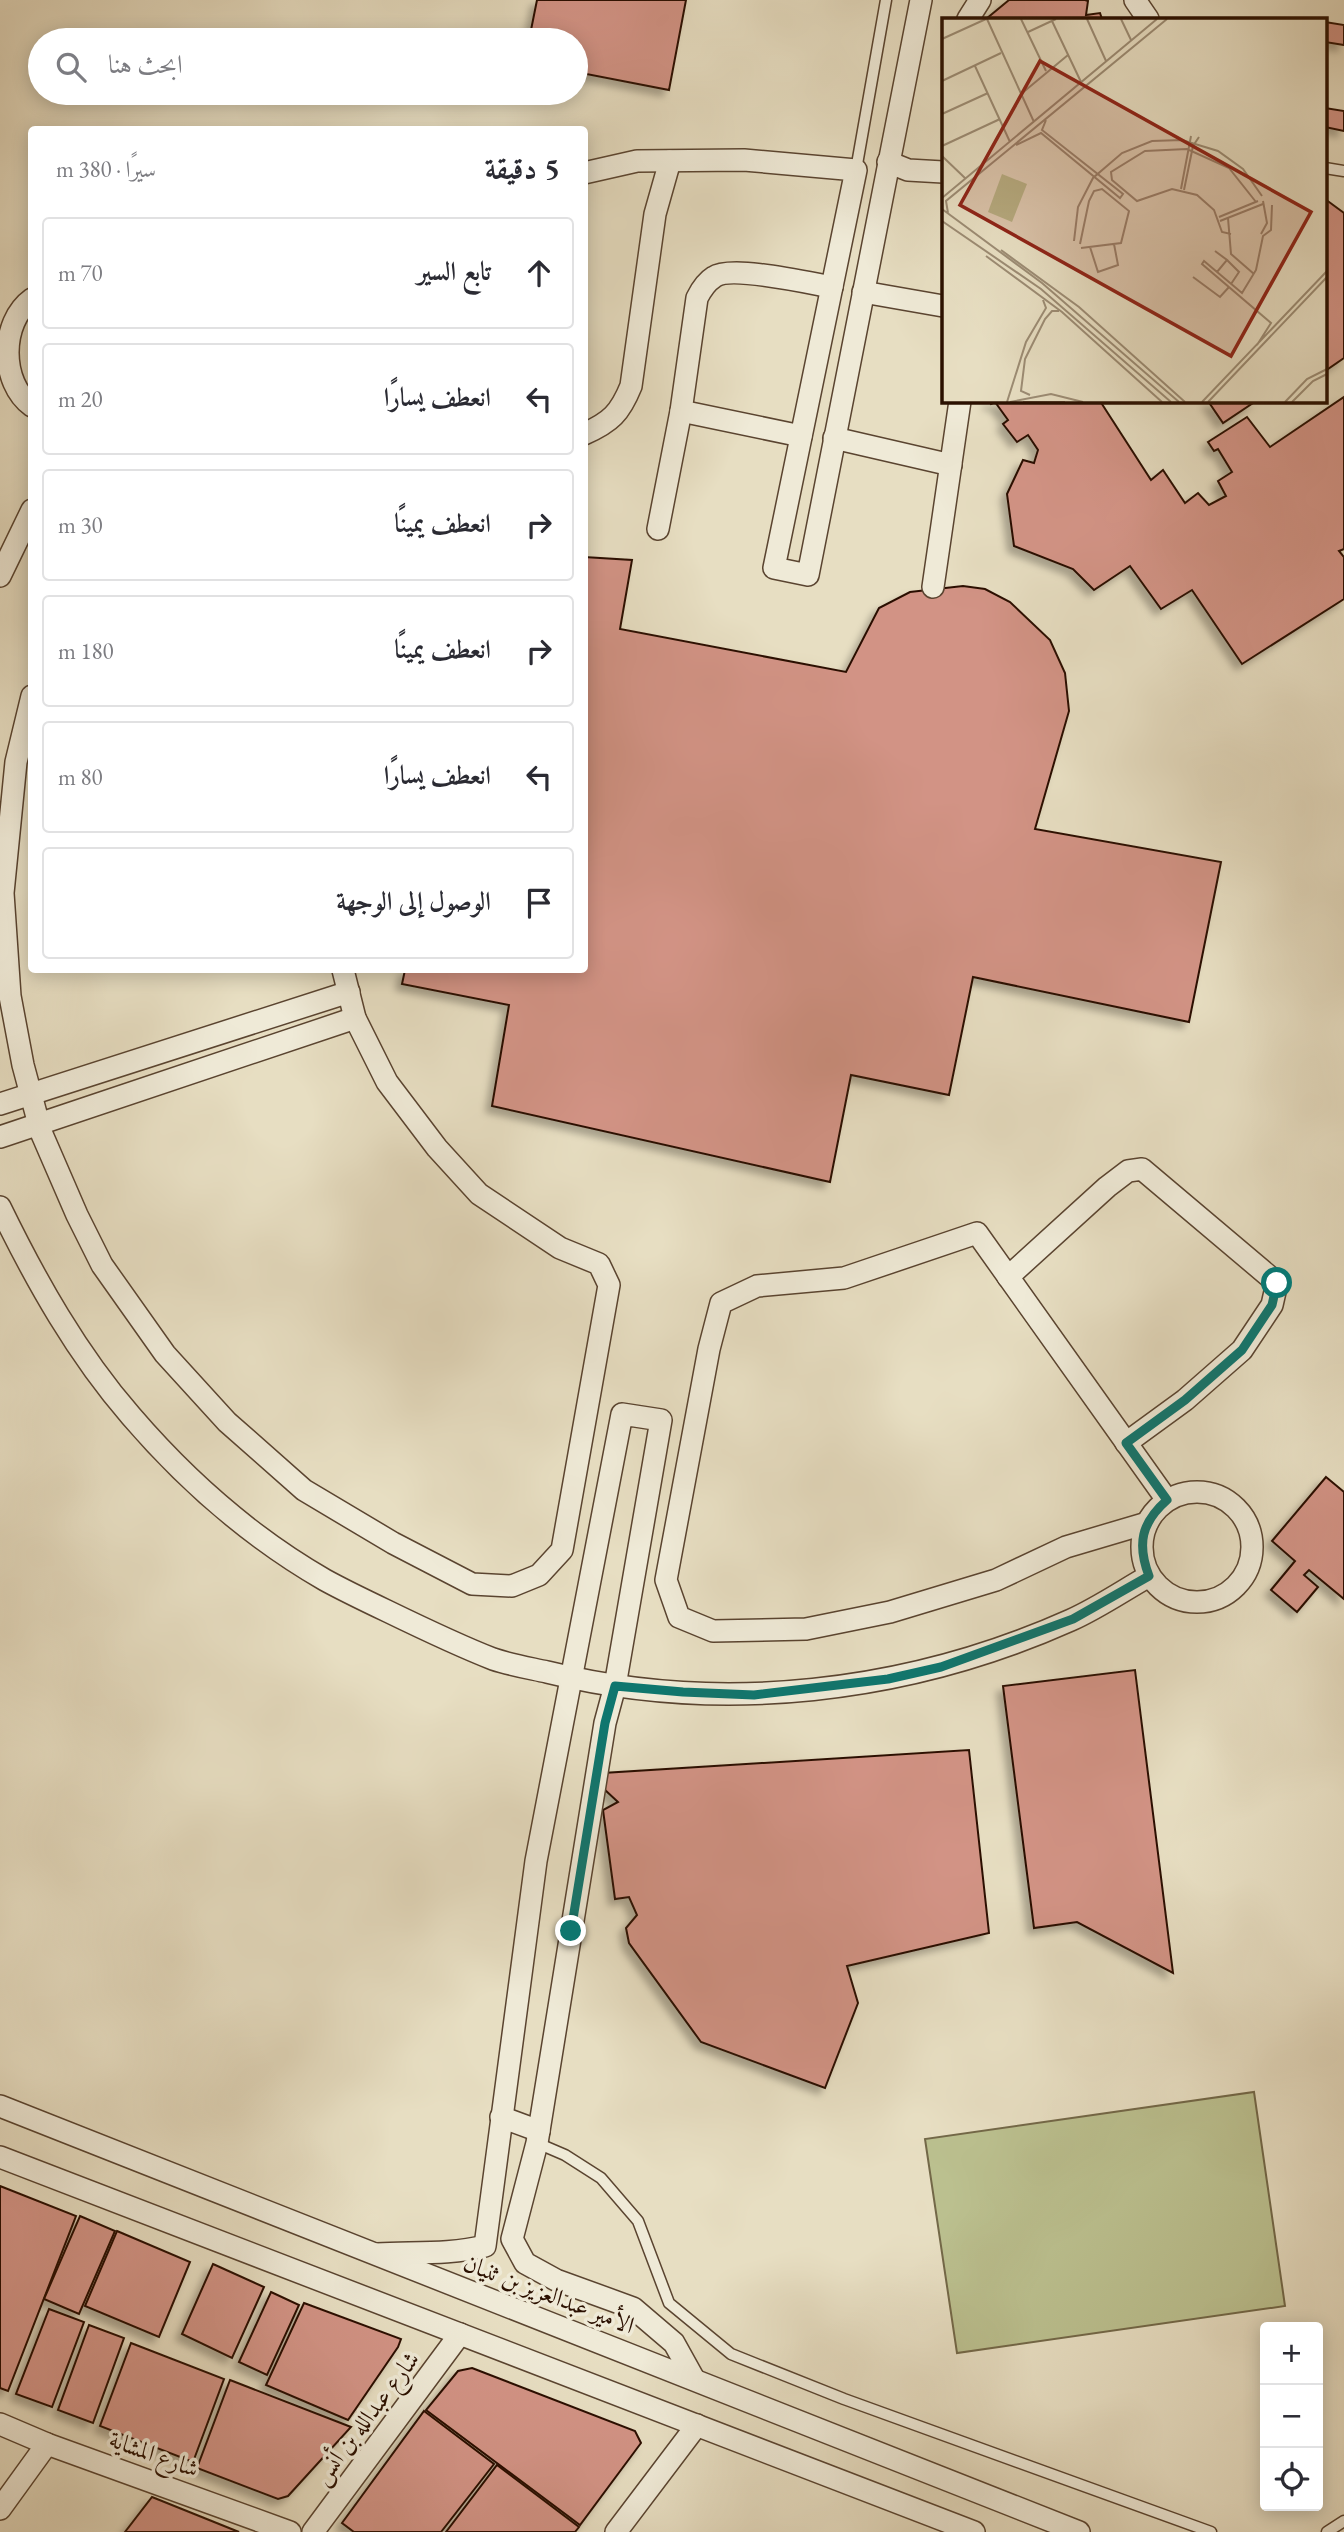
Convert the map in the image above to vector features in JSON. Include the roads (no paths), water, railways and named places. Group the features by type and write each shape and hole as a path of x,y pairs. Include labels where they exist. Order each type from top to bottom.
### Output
{"street":[{"path":"588,172 638,161 744,160 856,170 774,568 808,575 922,0"},
{"path":"969,18 980,0"},
{"path":"1135,0 1147,18"},
{"path":"588,432 601,426 621,408 631,386 655,214 670,161"},
{"path":"888,162 908,170 942,172"},
{"path":"658,529 681,411 697,298 702,287 715,275 734,272 832,286"},
{"path":"863,292 942,306"},
{"path":"28,303 12,317 2,333 1,353 5,373 14,390 28,402"},
{"path":"933,587 960,402"},
{"path":"681,411 801,436"},
{"path":"834,438 951,465"},
{"path":"0,576 28,518"},
{"path":"28,712 16,762 3,893 10,996 39,1124 77,1215 102,1265 165,1354 227,1422 303,1490 393,1543 472,1584 512,1586 540,1575 562,1550 610,1285 599,1264 560,1248 479,1194 437,1148 387,1082 355,1018 344,973"},
{"path":"0,1104 349,992"},
{"path":"0,1137 355,1018"},
{"path":"1008,1277 1107,1187 1128,1171 1142,1169 1277,1283 1272,1305 1242,1350 1185,1400 1126,1443"},
{"path":"0,1207 58,1317 130,1415 211,1497 266,1541 326,1580 437,1635 496,1660 615,1686 683,1692 754,1695 888,1679 941,1667 1073,1619 1149,1576"},
{"path":"0,1224 27,1261"},
{"path":"1147,1523 1066,1547 996,1580 890,1612 806,1629 713,1631 679,1616 666,1580 709,1349 721,1303 757,1286 844,1278 977,1233 1167,1500"},
{"path":"377,2254 461,2252 485,2246 536,1861 622,1414 661,1420 615,1686 605,1723 538,2137 512,2239 525,2263 556,2280 633,2308 674,2343 694,2379"},
{"path":"1189,1492 1207,1493 1224,1499 1238,1511 1248,1526 1252,1544 1251,1563 1243,1579 1230,1592 1213,1601 1195,1603 1177,1599 1161,1590 1149,1576 1143,1559 1142,1541 1147,1523 1167,1500 1189,1492"},
{"name":"الأمير عبدالعزيز بن ثنيان","path":"0,2106 1079,2532"},
{"path":"501,2117 538,2137"},
{"path":"0,2157 974,2532"},
{"name":"شارع عبدالله بن أنس","path":"313,2532 460,2334"},
{"name":"شارع المشاية","path":"0,2424 47,2444 290,2532"},
{"path":"616,2532 697,2425"},
{"path":"0,2509 47,2444"}],"lane":[{"path":"856,170 886,0"},
{"path":"1326,168 1344,171"},
{"path":"538,2137 601,2178 638,2221 669,2303 731,2354 844,2399 1211,2532"},
{"path":"1327,2532 1344,2521"}]}
